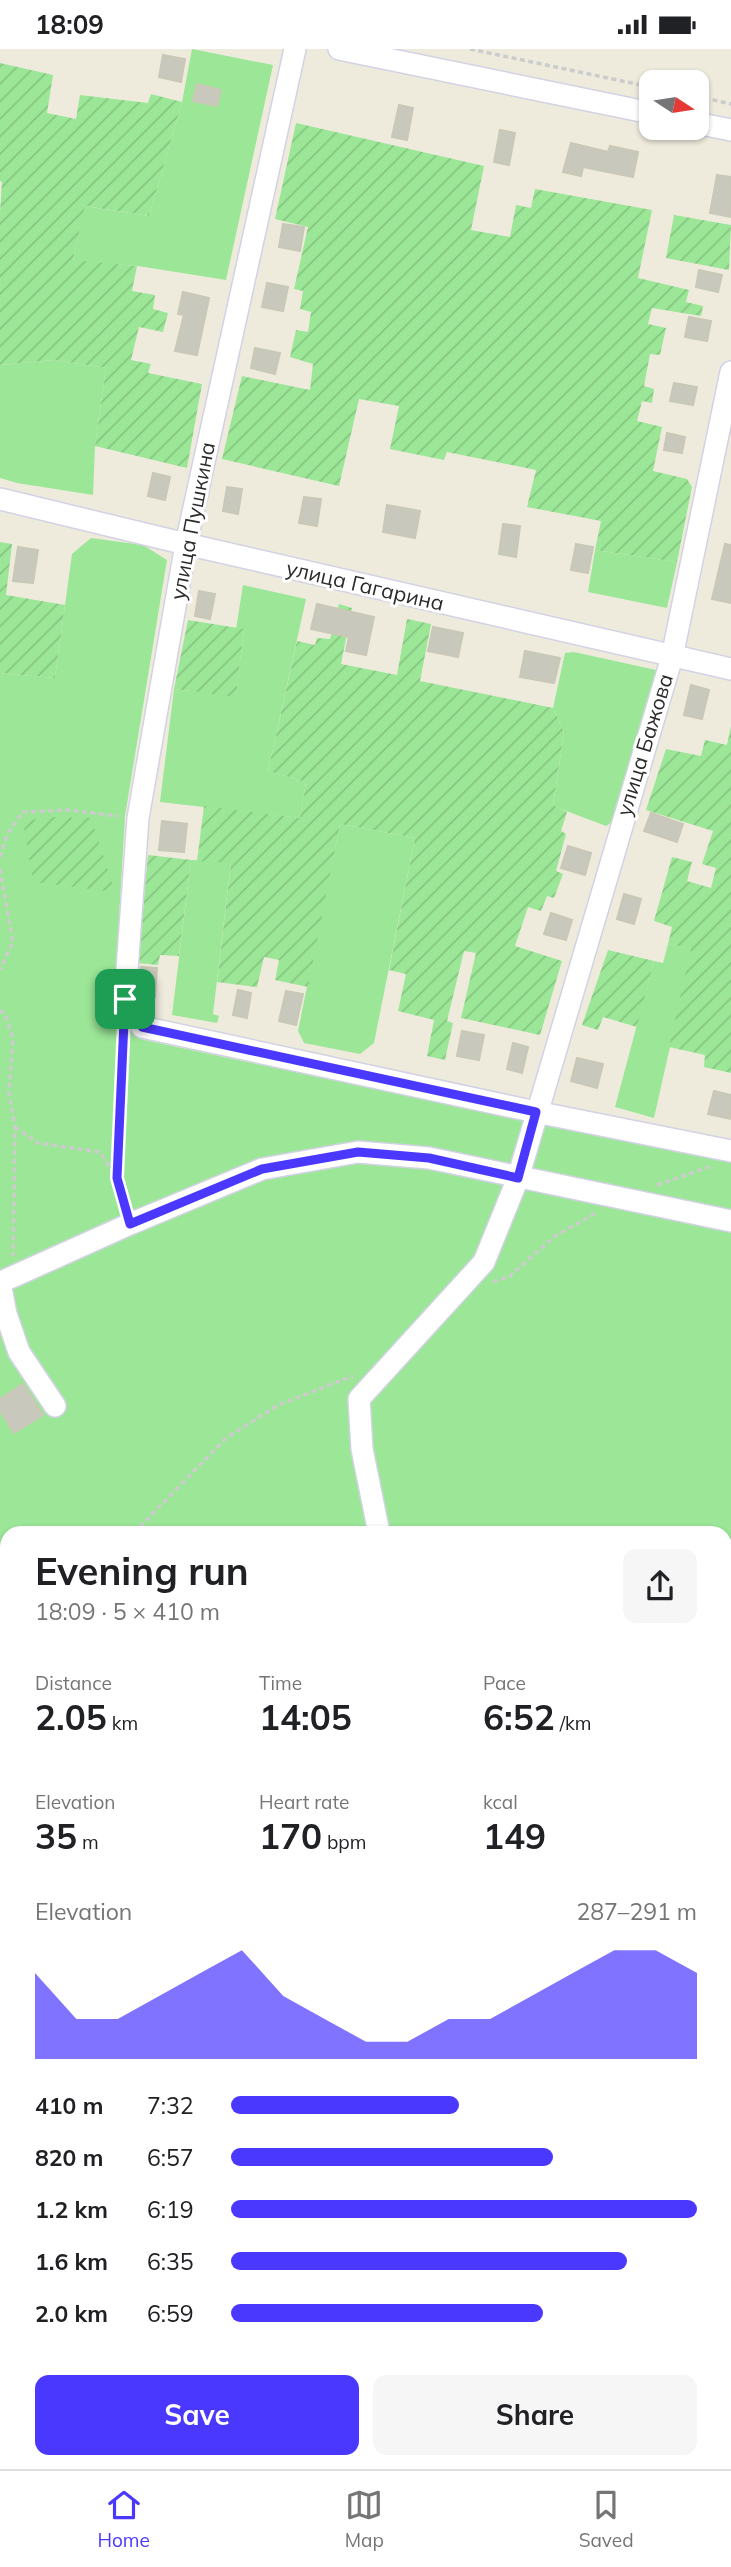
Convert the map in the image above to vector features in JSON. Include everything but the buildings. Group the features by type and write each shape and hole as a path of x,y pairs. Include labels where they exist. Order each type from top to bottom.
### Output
{"street":[{"name":"улица Пушкина","path":"295,49 186,544 138,818 125,999 142,1027 536,1112"},
{"path":"339,49 639,111"},
{"path":"709,126 731,130"},
{"name":"улица Бажова","path":"378,1526 362,1449 359,1399 484,1262 518,1178 672,657 731,372"},
{"name":"улица Гагарина","path":"0,499 731,669"},
{"path":"536,1112 731,1151"},
{"path":"55,1406 19,1352 6,1314 4,1281 130,1224 262,1169 358,1152 429,1158 731,1221"}],"path":[{"path":"470,49 639,84"},
{"path":"709,99 731,104"},
{"path":"0,857 7,834 23,812 68,810 138,818"},
{"path":"0,869 13,942 0,970"},
{"path":"0,1010 5,1014 12,1039 9,1093 15,1128 4,1281"},
{"path":"117,1178 124,1036"},
{"path":"15,1128 38,1143 100,1152 117,1178 130,1224"}],"green space":[{"path":"192,49 273,65 226,280 138,266 73,261 84,206 149,216 182,102"},
{"path":"0,63 53,75 47,113 76,119 80,95 148,103 151,94 182,102 149,216 85,206 73,260 137,266 132,291 155,295 153,309 168,313 163,332 139,327 131,360 151,364 148,373 202,384 187,468 95,446 106,368 54,360 0,365"},
{"path":"296,123 484,166 471,230 510,237 516,205 531,208 535,189 652,210 638,278 689,290 686,302 703,306 701,316 652,308 648,324 666,328 660,355 650,354 644,386 654,389 652,403 642,401 637,421 662,427 653,471 687,479 692,487 677,562 595,550 601,521 527,507 536,470 447,452 444,460 390,449 399,406 359,399 339,486 222,459 242,376 310,390 313,364 290,357 296,330 308,332 311,312 300,309 303,291 294,289 308,227 275,219"},
{"path":"674,215 731,225 729,270 666,258"},
{"path":"54,360 106,368 95,446 93,495 0,478 0,365"},
{"path":"91,538 143,545 167,560 125,816 114,1003 125,1023 140,1039 731,1162 731,1526 0,1526 0,673 55,678 72,554"},
{"path":"0,542 12,544 6,595 65,605 55,678 0,673"},
{"path":"595,550 677,562 667,608 588,592"},
{"path":"243,585 306,599 268,771 306,782 300,818 160,802 174,689 236,696 244,629 236,629"},
{"path":"339,604 352,608 341,664 397,675 407,619 431,624 420,681 553,708 564,732 553,805 567,812 561,831 566,834 556,871 563,874 554,898 547,896 541,911 528,907 515,946 562,961 540,1035 461,1018 476,953 464,951 447,1021 453,1023 445,1060 427,1056 434,1020 398,1011 406,974 389,970 415,838 340,824 308,987 275,980 279,960 264,957 257,987 217,982 231,863 197,861 204,806 300,818 306,782 268,771 297,641 315,645 317,638 330,639"},
{"path":"188,620 244,629 236,697 174,689"},
{"path":"574,652 656,670 614,821 606,826 553,806 564,732 553,708 565,653"},
{"path":"731,726 731,1073 704,1067 705,1055 669,1047 691,949 668,944 672,927 654,921 672,857 692,862 687,881 711,888 716,868 702,864 713,831 646,810 666,749 701,756 705,740 727,745"},
{"path":"54,817 91,818 115,892 33,882 23,821"},
{"path":"340,824 415,838 374,1043 360,1054 304,1043 298,1031"},
{"path":"148,855 191,860 179,956 160,955 158,965 138,963"},
{"path":"191,860 231,862 213,1014 219,1016 217,1023 172,1015"},
{"path":"668,944 692,949 654,1118 615,1107 654,961 663,963"},
{"path":"608,950 654,961 637,1027 603,1017 598,1030 582,1025"}],"route":[{"path":"125,999 142,1027 536,1112 518,1178 429,1158 358,1152 262,1169 130,1224 117,1178 125,999"}]}
